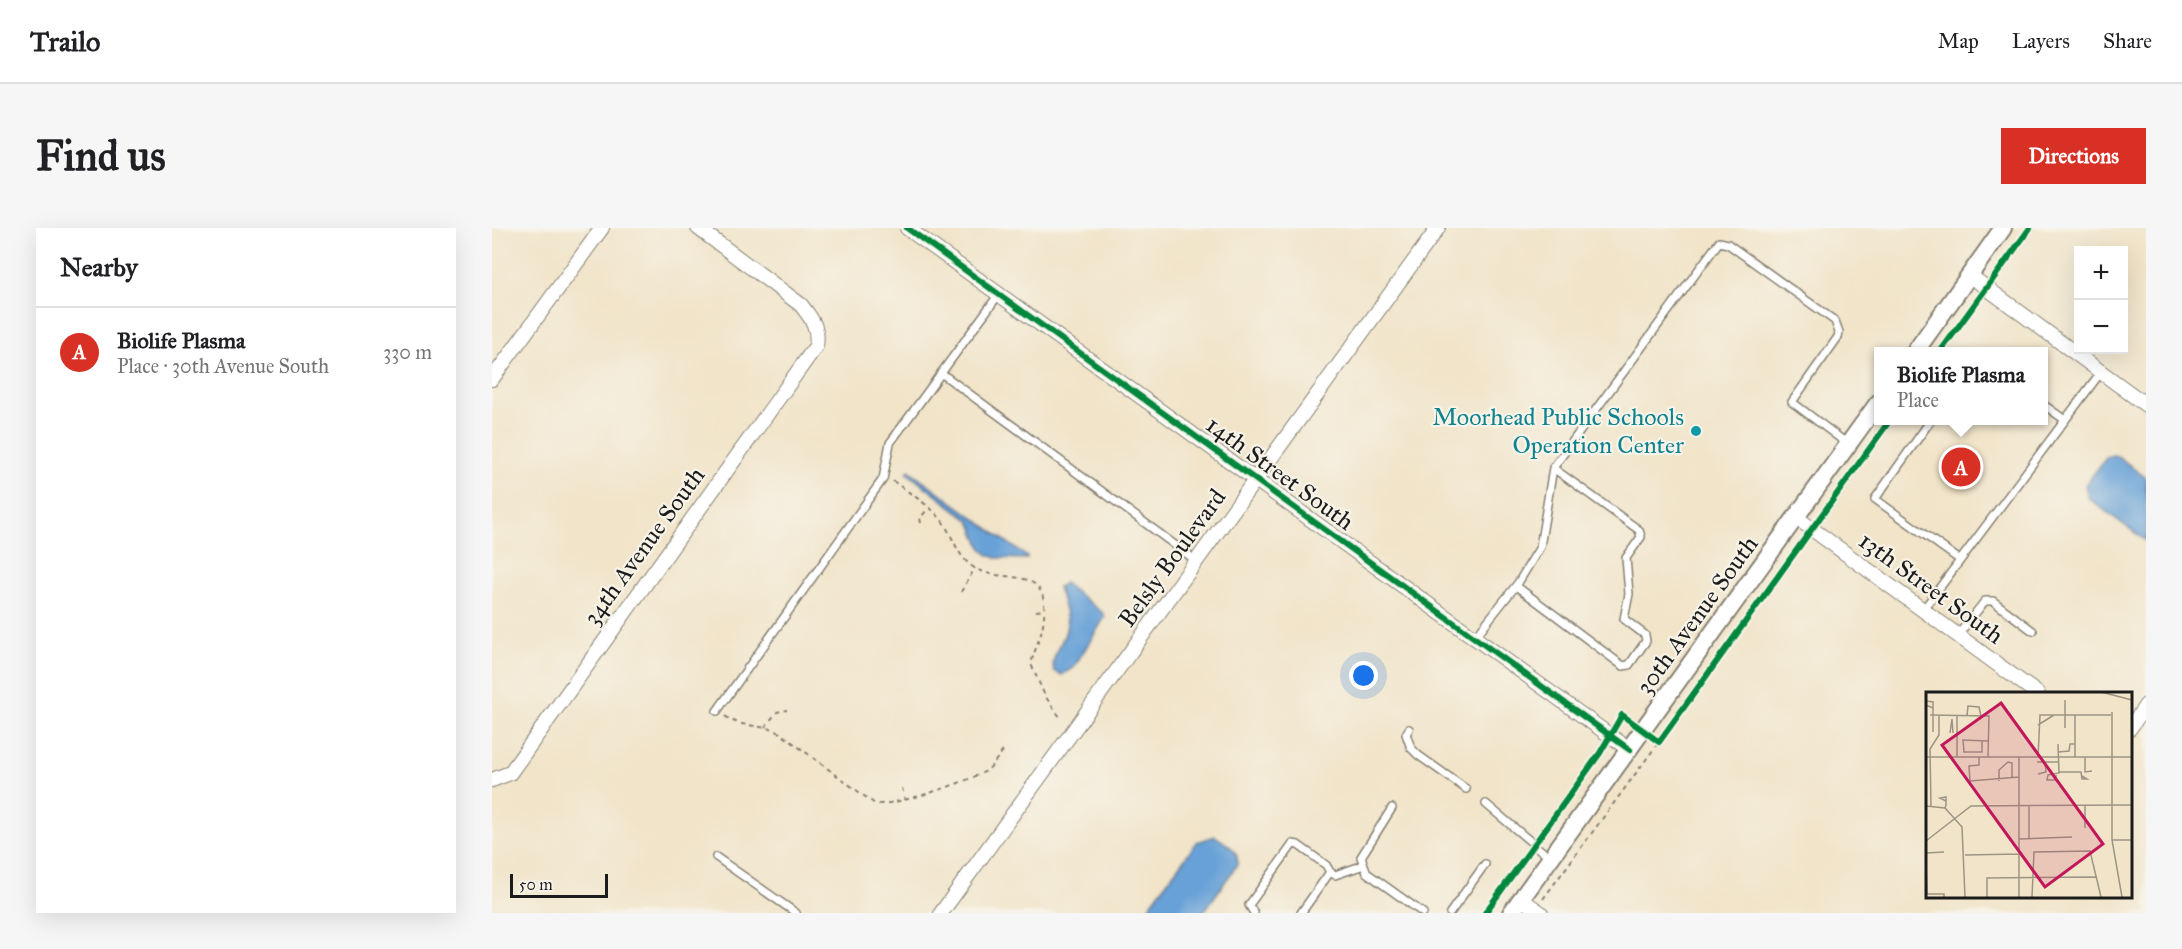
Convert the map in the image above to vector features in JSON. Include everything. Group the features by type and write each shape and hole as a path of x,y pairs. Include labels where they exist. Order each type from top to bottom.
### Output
{"street":[{"path":"492,380 602,228"},
{"name":"34th Avenue South","path":"492,780 510,773 816,346 818,334 813,320 801,305 698,228"},
{"name":"14th Street South","path":"908,228 1630,750"},
{"name":"Belsly Boulevard","path":"941,913 1198,562 1438,228"},
{"path":"1918,347 2003,228"},
{"path":"1969,275 2146,405"},
{"name":"30th Avenue South","path":"1511,913 1533,907 1551,859 1874,409"},
{"name":"13th Street South","path":"1797,518 2035,692"},
{"path":"2131,727 2146,705"}],"lane":[{"path":"1475,637 1516,586 1540,547 1553,468 1719,242 1728,244 1834,321 1839,332 1838,338 1792,402 1849,445"},
{"path":"717,711 876,489 884,474 890,443 999,294"},
{"path":"1923,610 2101,372"},
{"path":"941,373 1198,562"},
{"path":"2048,408 2065,420"},
{"path":"1928,425 1875,500 1960,561"},
{"path":"1516,586 1623,666 1629,665 1646,641 1645,635 1624,619 1629,594 1626,558 1641,537 1639,530 1553,468"},
{"path":"1958,635 1985,601 1993,601 2033,631"},
{"path":"1409,729 1406,734 1411,748 1466,789"},
{"path":"1486,804 1551,859"},
{"path":"1392,808 1360,857 1367,873 1423,913"},
{"path":"1254,913 1248,905 1293,844 1298,845 1326,865 1335,875 1364,865"},
{"path":"716,857 796,913"},
{"path":"1450,913 1485,864"},
{"path":"1301,913 1330,872"}],"path":[{"path":"884,474 941,519 959,551 975,568 991,574 1017,577 1034,582 1040,590 1044,610 1043,625 1031,664 1045,696 1060,717"},
{"path":"921,523 920,518 928,509"},
{"path":"961,592 975,568"},
{"path":"1036,611 1044,610"},
{"path":"765,728 777,712 787,710"},
{"path":"717,711 734,723 780,733 875,804 889,805 984,772 1004,750"},
{"path":"1643,731 1659,742"},
{"path":"1533,907 1665,733"},
{"path":"902,788 905,800"}],"water":[{"path":"2113,455 2146,478 2146,541 2088,498 2085,485 2107,457"},
{"path":"909,470 1027,559 996,558 987,554 981,547 970,521 907,473"},
{"path":"1064,583 1103,613 1105,617 1074,667 1062,675 1054,671 1053,665 1067,625 1058,587"},
{"path":"1215,836 1234,851 1237,865 1203,913 1144,913 1197,842"}],"cycle path":[{"path":"907,228 1630,750"},
{"path":"1944,347 2030,228"},
{"path":"1485,913 1600,753 1622,715 1659,742 1886,425"}],"place":[{"name":"Moorhead Public Schools Operation Center","path":"1696,431"},
{"name":"Biolife Plasma","path":"1961,467"}]}
